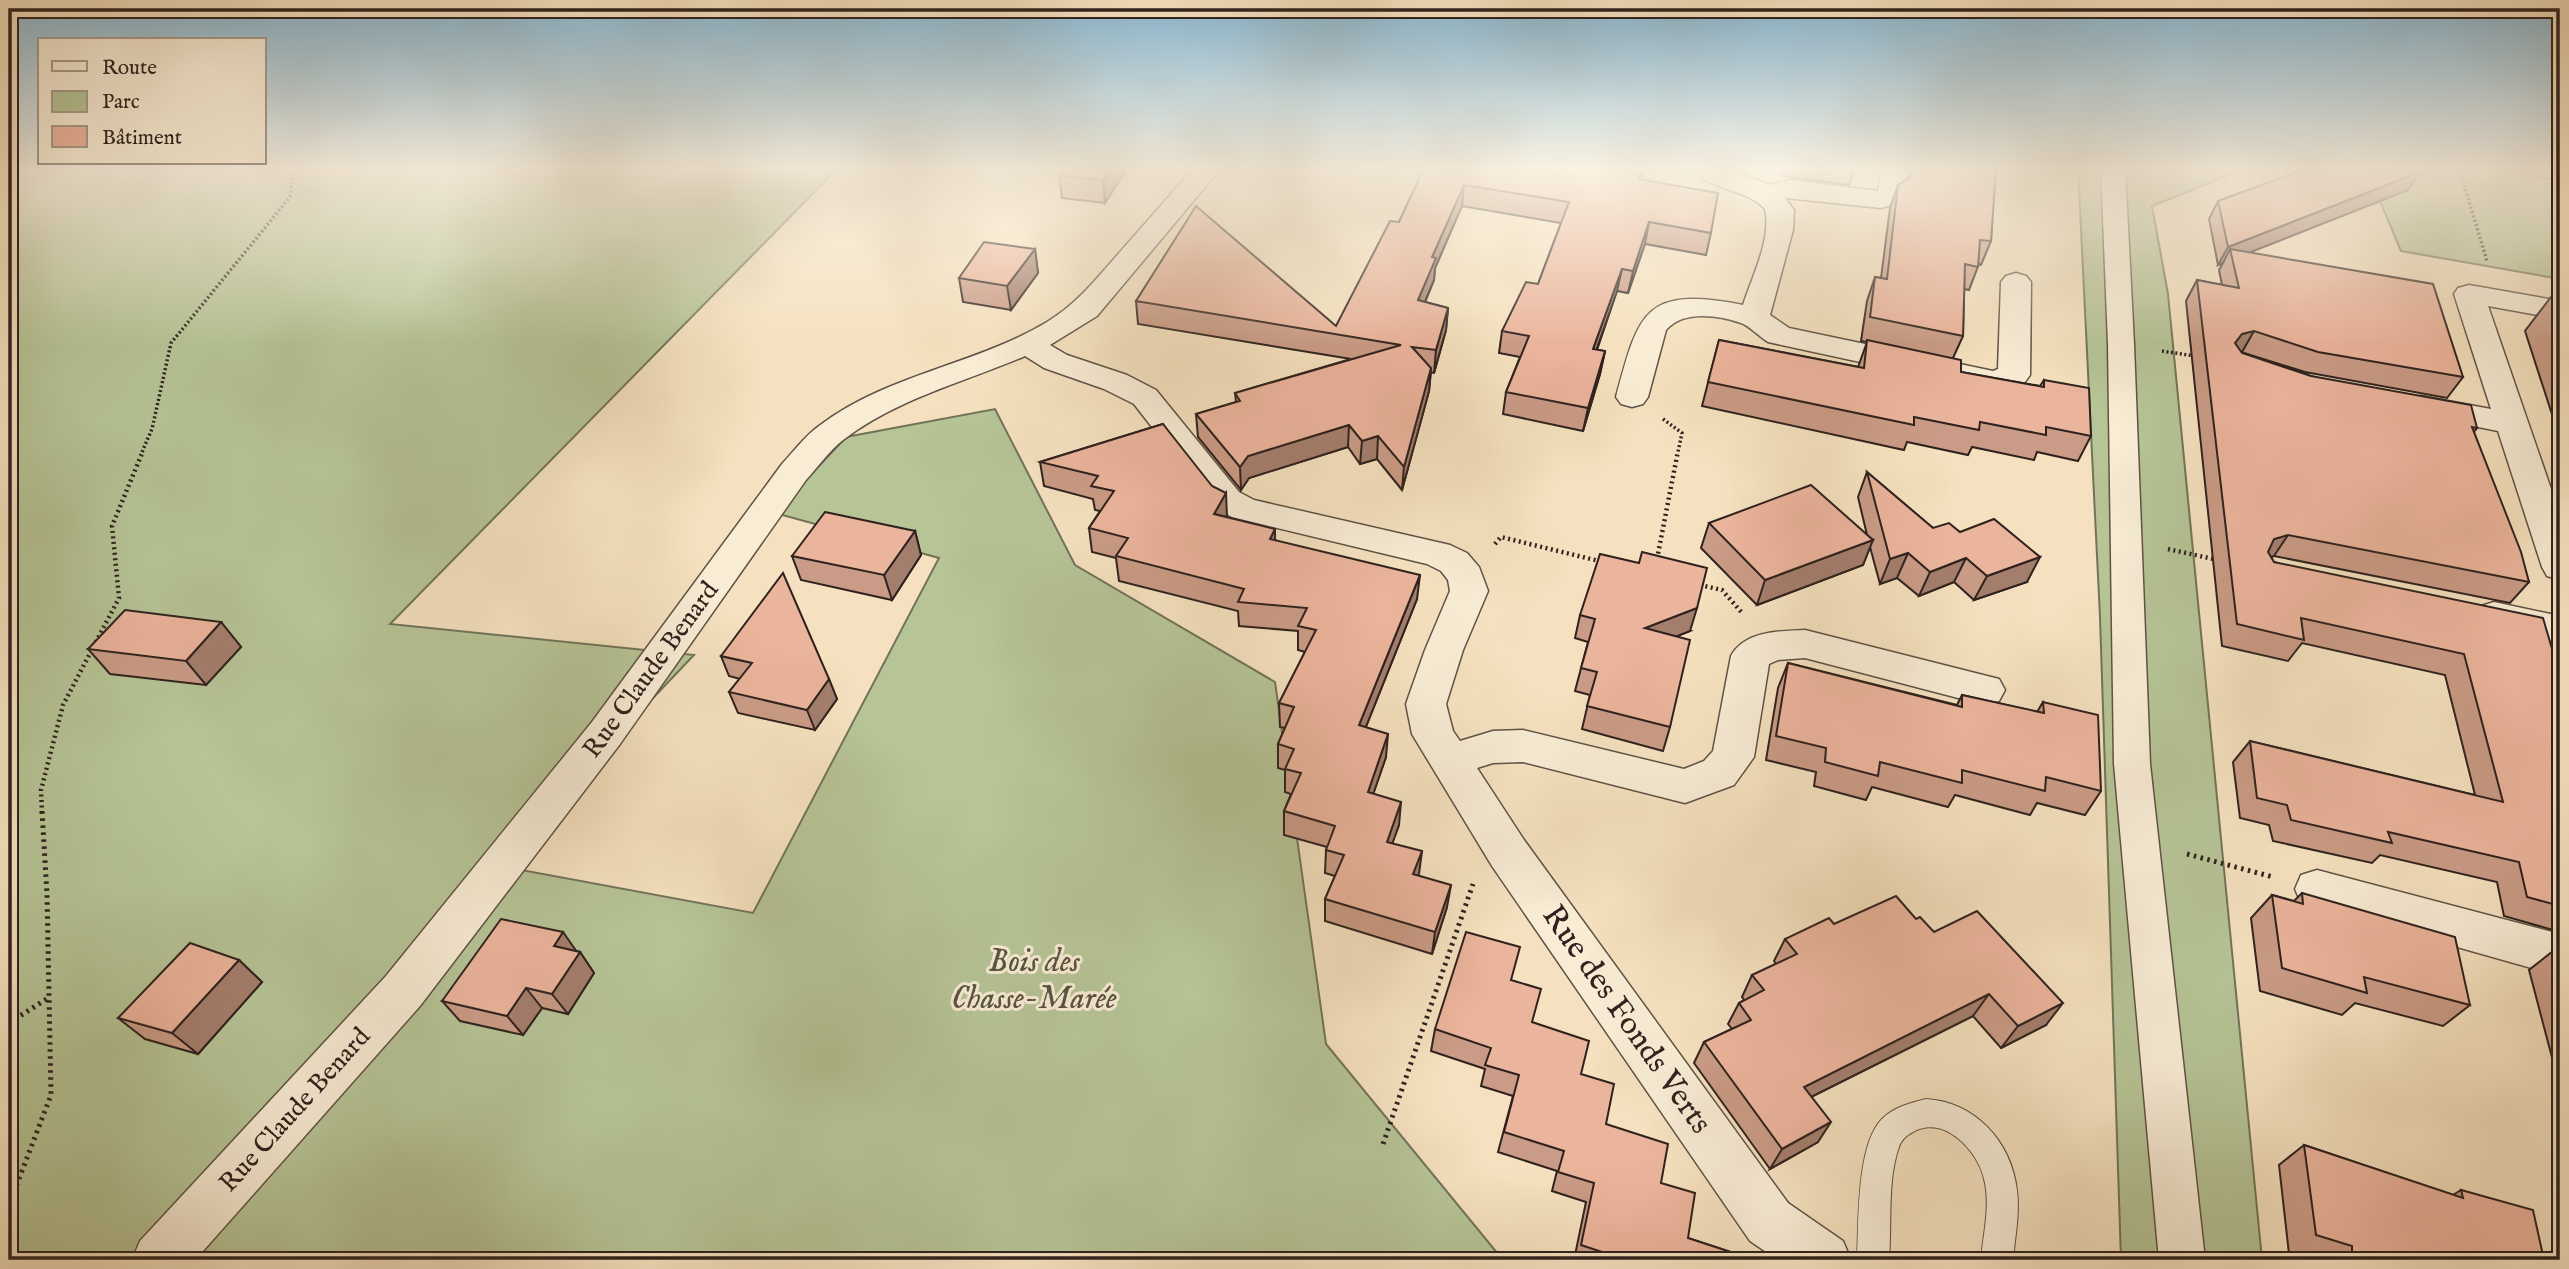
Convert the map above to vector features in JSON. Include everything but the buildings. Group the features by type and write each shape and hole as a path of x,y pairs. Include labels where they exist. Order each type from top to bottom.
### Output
{"street":[{"name":"Rue Claude Benard","path":"159,1260 403,991 606,733 803,462 830,434 852,419 922,385 1047,334 1086,310 1157,227"},
{"path":"1754,316 1780,227"},
{"path":"2116,227 2132,764 2142,842 2182,1260"},
{"path":"1632,397 1652,327 1669,313 1688,306 1754,316 1779,335 1994,380 2014,375 2016,282"},
{"path":"2558,556 2470,294 2560,310"},
{"path":"1027,343 1044,358 1129,386 1145,397 1227,500 1244,509 1437,554 1454,562 1460,569"},
{"path":"2392,401 2512,423"},
{"name":"Rue des Fonds Verts","path":"1460,569 1466,576 1469,591 1426,705 1433,734 1508,853 1769,1222 1824,1260"},
{"path":"2465,610 2560,630"},
{"path":"1448,761 1493,747 1522,746 1685,786 1719,772 1733,757 1751,656 1772,646 1805,644 1985,690"},
{"path":"2317,889 2560,955"}],"lane":[{"path":"1873,1260 1881,1158 1887,1135 1901,1122 1924,1111 1946,1114 1967,1127 1987,1150 2000,1179 1997,1260"}],"path":[{"path":"9,1205 51,1096 41,790 63,705 119,598 112,526 152,429 171,343 266,227"},
{"path":"2464,227 2470,294"},
{"path":"2121,344 2201,358"},
{"path":"1632,397 1682,433 1657,561"},
{"path":"1460,569 1485,557 1501,537 1614,565"},
{"path":"2127,540 2220,560"},
{"path":"1695,584 1722,590 1772,646"},
{"path":"2142,842 2317,889"},
{"path":"1382,1144 1475,878 1508,853"},
{"path":"9,1023 48,998"}],"green space":[{"name":"Bois des Chasse-Marée","path":"9,227 780,227 390,624 694,655 494,865 753,913 939,558 775,513 846,437 995,409 1075,565 1275,682 1326,1044 1503,1260 9,1260"},
{"path":"2081,227 2156,227 2168,294 2262,1260 2121,1260 2100,617"},
{"path":"2391,227 2560,227 2560,279 2401,251"}]}
